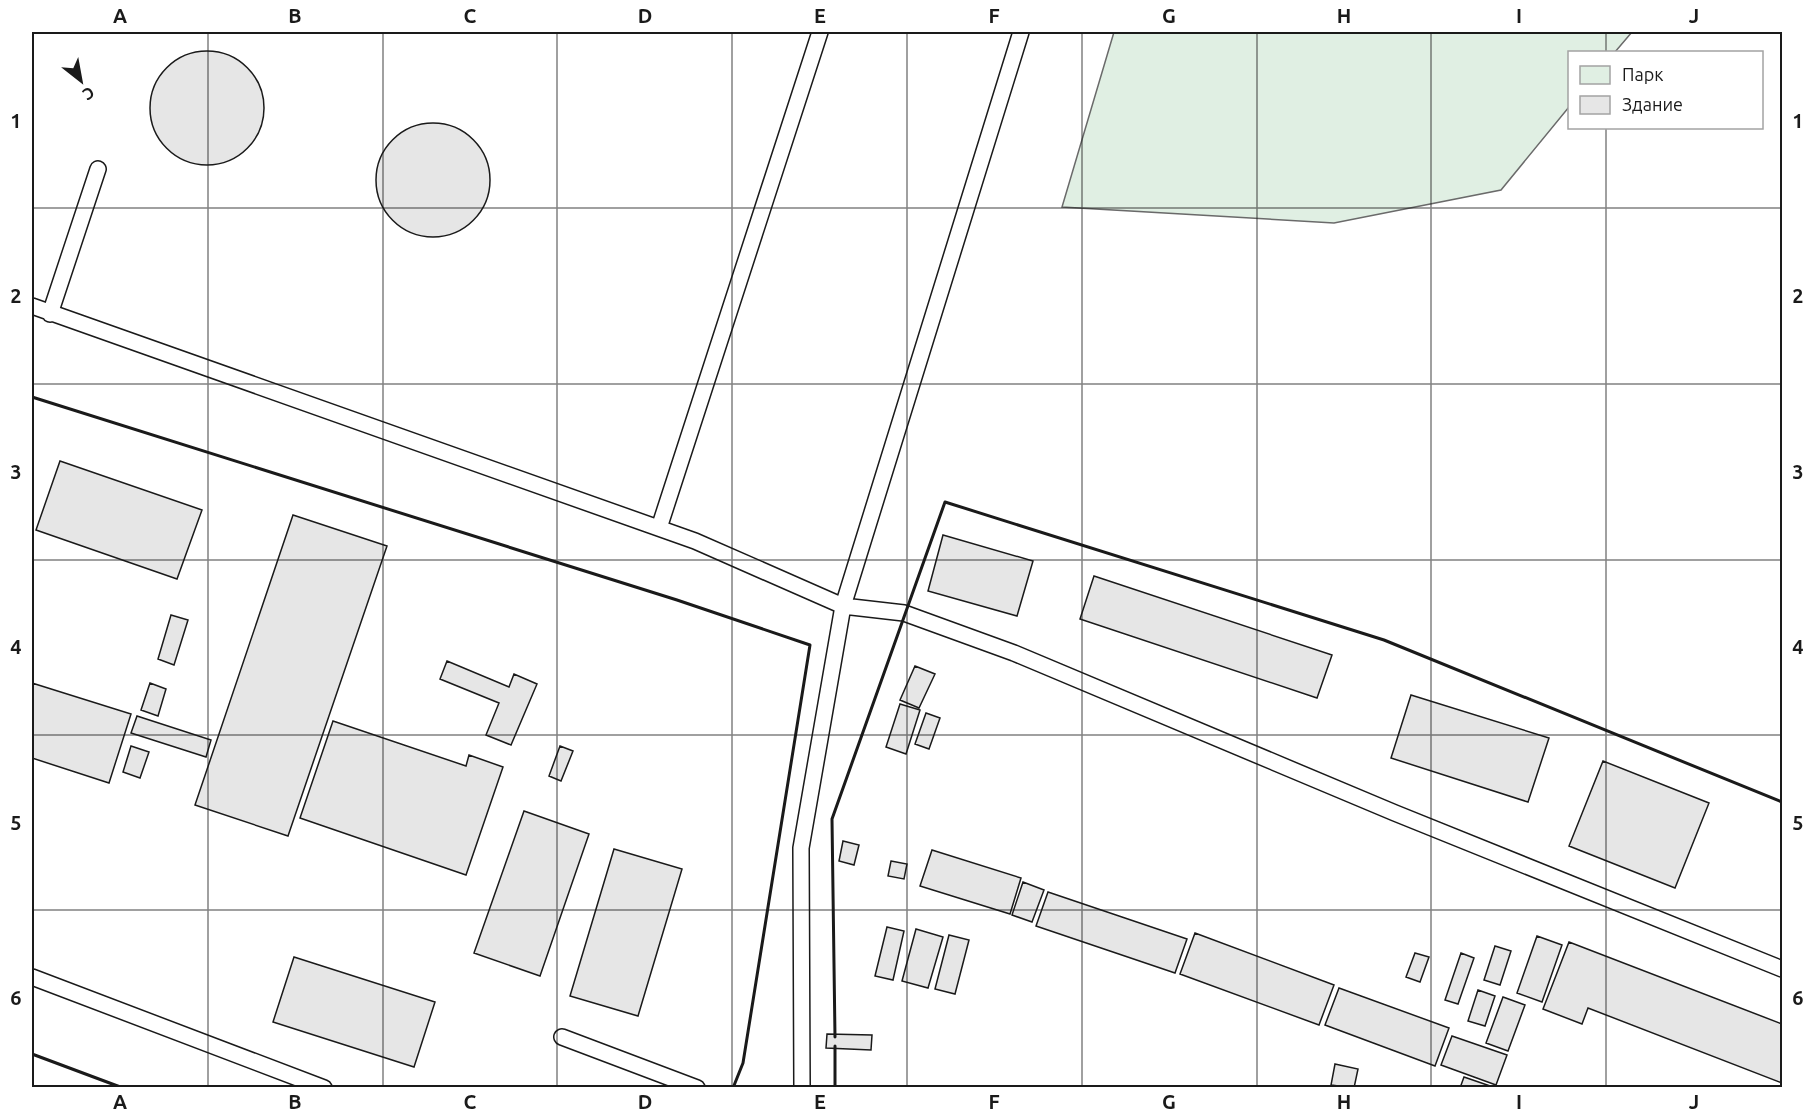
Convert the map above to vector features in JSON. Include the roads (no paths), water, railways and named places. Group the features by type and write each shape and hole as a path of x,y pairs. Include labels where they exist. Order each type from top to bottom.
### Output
{"lane":[{"path":"659,528 820,32"},
{"path":"818,1088 803,1084 801,848 843,606 1021,32"},
{"path":"50,314 98,169"},
{"path":"32,306 695,541 843,606 904,613 1014,653 1395,813 1782,969"},
{"path":"32,977 324,1088"},
{"path":"562,1037 697,1088"}]}
